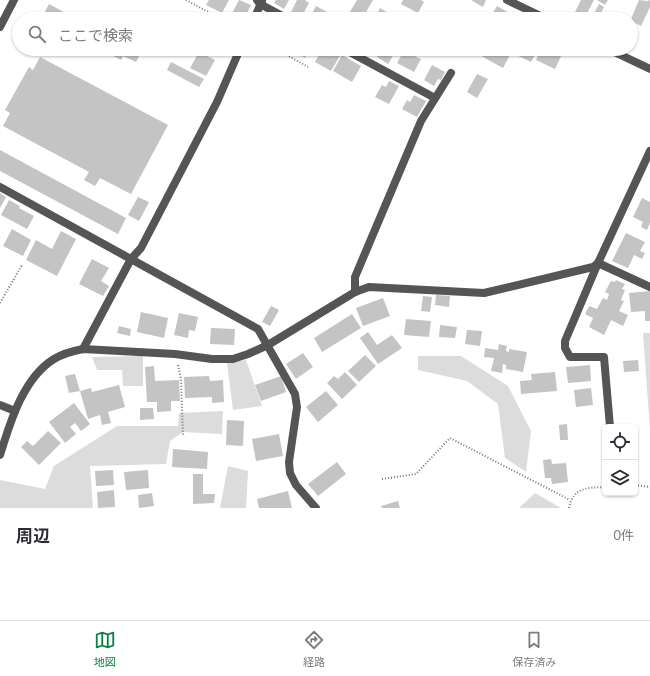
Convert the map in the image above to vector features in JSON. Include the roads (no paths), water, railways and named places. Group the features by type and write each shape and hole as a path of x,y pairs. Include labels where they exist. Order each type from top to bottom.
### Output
{"street":[{"path":"0,27 14,0"},
{"path":"507,0 532,12"},
{"path":"256,12 260,1 277,12"},
{"path":"83,349 131,259 141,248 214,109 237,56"},
{"path":"357,56 435,98"},
{"path":"623,56 650,69"},
{"path":"355,292 355,277 421,121 450,73"},
{"path":"610,424 604,356 570,357 565,348 565,341 598,263 650,151"},
{"path":"0,187 258,329 295,394 297,407 289,462 290,473 296,485 316,508"},
{"path":"0,455 15,411 35,376 54,359 70,352 83,349 175,354 212,359 232,359 268,345 355,292 369,287 484,293 593,267 598,263"},
{"path":"598,263 650,287"},
{"path":"0,405 15,411"}]}
